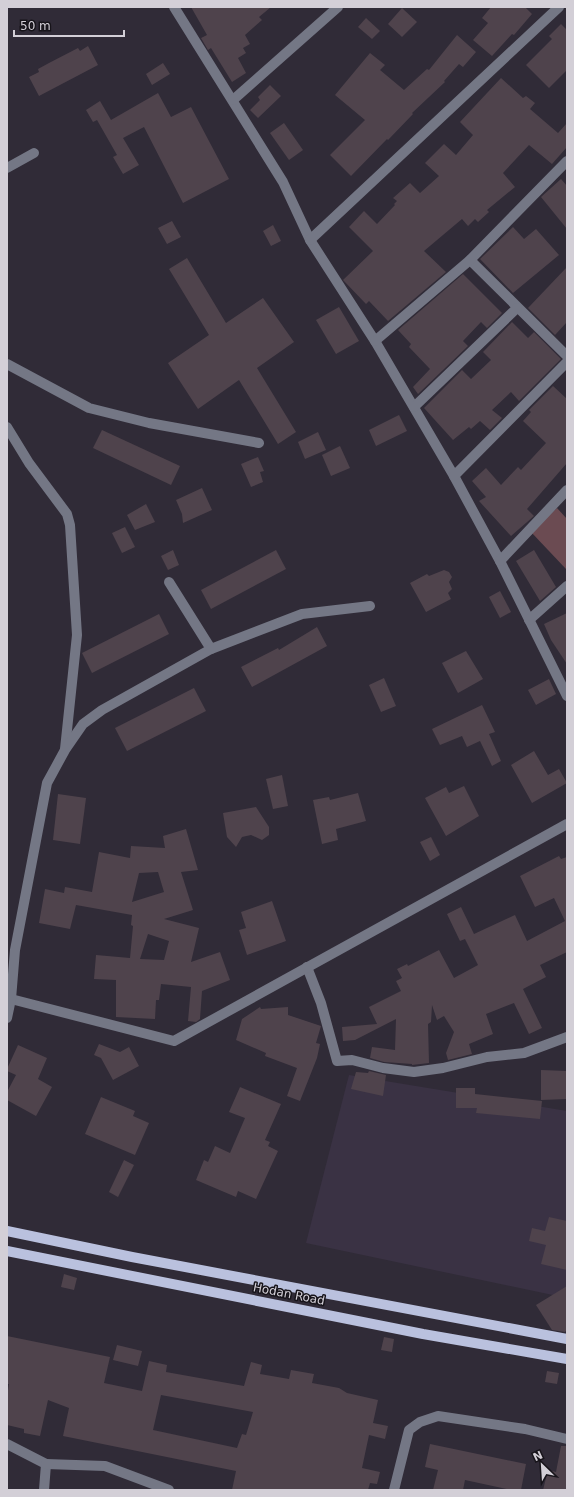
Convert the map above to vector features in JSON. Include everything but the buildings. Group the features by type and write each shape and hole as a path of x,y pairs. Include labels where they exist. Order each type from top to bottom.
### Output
{"main road":[{"name":"Hodan Road","path":"7,1231 132,1257 567,1339"},
{"name":"Hodan Road","path":"7,1251 423,1334 567,1359"}],"street":[{"path":"174,7 283,182 310,240 375,341 454,476 500,561 567,696"},
{"path":"233,100 338,7"},
{"path":"310,240 559,7"},
{"path":"7,168 34,153"},
{"path":"375,341 470,260 567,161"},
{"path":"470,260 567,356"},
{"path":"414,407 517,308"},
{"path":"454,476 567,362"},
{"path":"7,364 89,408 149,423 259,443"},
{"path":"7,427 29,463 67,514 70,525 77,636 64,750"},
{"path":"500,561 567,490"},
{"path":"169,582 211,649"},
{"path":"529,620 567,586"},
{"path":"7,1018 11,999 15,950 47,783 64,750 83,724 102,710 211,649 302,614 370,606"},
{"path":"11,999 174,1041 567,824"},
{"path":"307,967 321,1003 337,1061 352,1060 383,1068 414,1072 443,1068 487,1057 524,1052 567,1036"},
{"path":"394,1490 409,1430 420,1422 438,1416 525,1429 567,1439"},
{"path":"7,1444 46,1464 105,1466 169,1490"},
{"path":"44,1490 46,1464"}],"shaded area":[{"path":"557,508 567,519 566,569 531,532"},
{"path":"349,1075 567,1111 567,1298 306,1243"}]}
